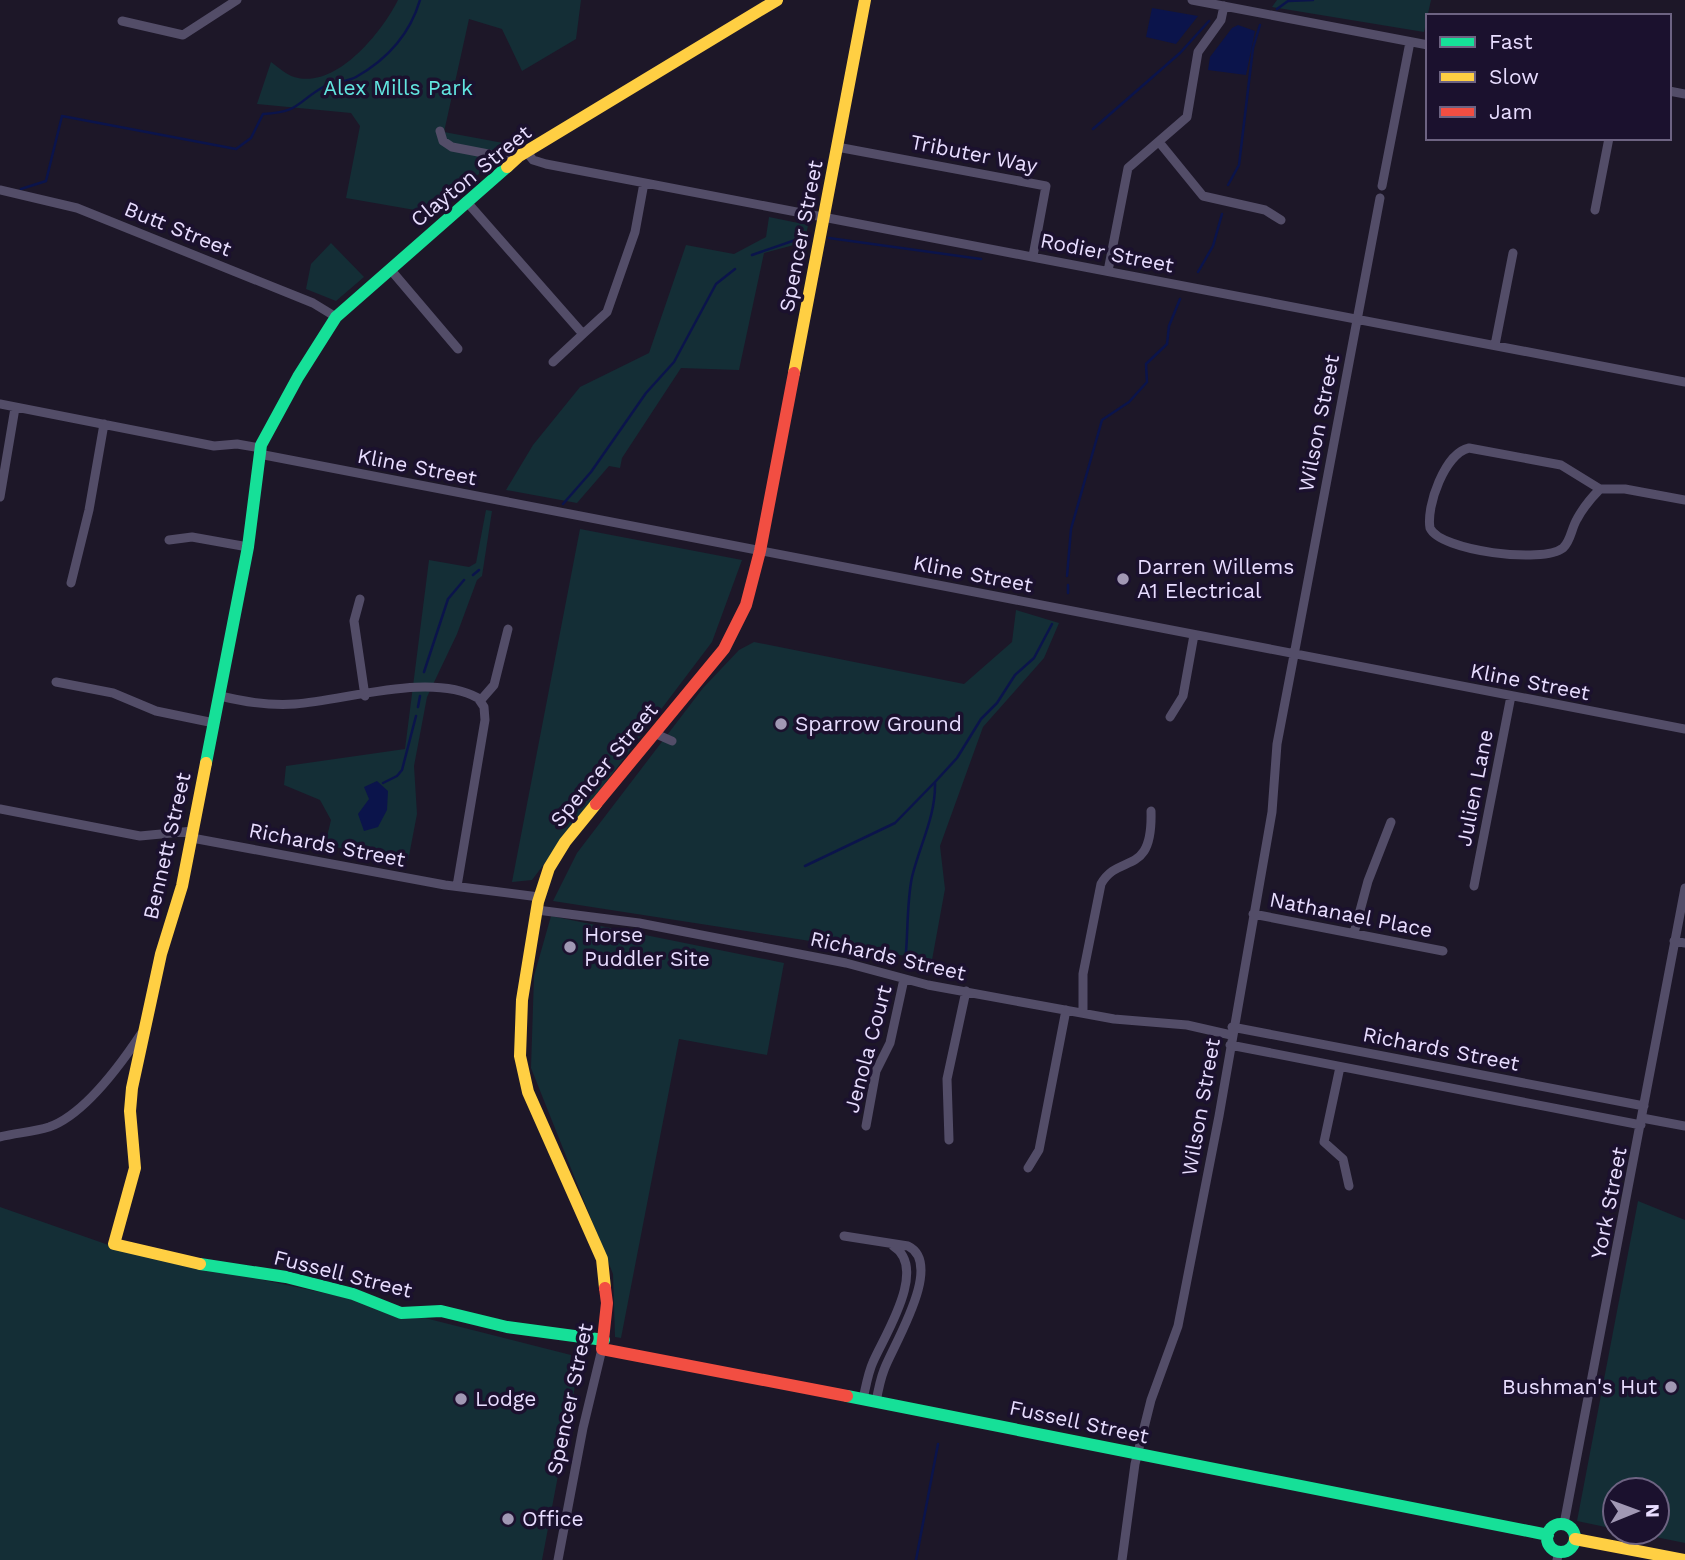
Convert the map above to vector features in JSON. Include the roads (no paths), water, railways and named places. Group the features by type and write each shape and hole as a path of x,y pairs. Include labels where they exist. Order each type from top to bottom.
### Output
{"street":[{"path":"122,21 183,35 237,0"},
{"name":"Clayton Street","path":"260,451 298,377 336,317 466,201 521,155 777,0"},
{"name":"Spencer Street","path":"558,1560 583,1428 603,1345 607,1287 600,1254 528,1092 521,1064 521,1012 538,903 549,868 560,849 656,734 731,638 746,605 760,551 865,0"},
{"path":"1192,0 1426,45"},
{"path":"1108,271 1128,168 1188,116 1198,52 1221,20 1224,6"},
{"path":"1382,186 1409,42"},
{"name":"Rodier Street","path":"440,131 443,141 452,147 521,155 541,163 1685,382"},
{"path":"1595,210 1609,140"},
{"path":"1159,142 1203,196 1265,210 1281,220"},
{"name":"Tributer Way","path":"837,147 1046,186 1033,256"},
{"path":"553,362 607,312 634,236 644,183"},
{"name":"Butt Street","path":"0,190 77,208 313,303 336,317"},
{"name":"Wilson Street","path":"1122,1560 1138,1454 1151,1399 1178,1326 1272,812 1277,744 1380,198"},
{"path":"466,201 583,334"},
{"path":"1495,345 1513,254"},
{"path":"390,268 458,349"},
{"name":"Kline Street","path":"0,404 214,446 237,444 260,451 760,551 1684,730"},
{"path":"0,497 15,408"},
{"path":"71,583 104,424"},
{"path":"1600,489 1578,517 1566,545 1552,554 1514,554 1458,545 1440,540 1430,528 1430,515 1446,466 1454,454 1465,449 1479,449 1561,465 1600,489 1625,489 1685,500"},
{"name":"Bennett Street","path":"114,1244 134,1173 130,1095 161,954 182,886 193,835 248,547 260,451"},
{"path":"169,540 194,537 248,547"},
{"path":"360,599 354,621 365,695"},
{"path":"481,701 494,685 508,629"},
{"path":"1170,718 1184,692 1194,635"},
{"path":"56,682 113,693 156,711 214,723"},
{"path":"220,696 261,704 294,704 432,688 469,694 481,701 485,720 457,886"},
{"name":"Julien Lane","path":"1474,886 1511,696"},
{"path":"656,734 672,741"},
{"name":"Richards Street","path":"0,809 140,836 193,835 846,963 904,979 1066,1010 1129,1021 1232,1031 1644,1106"},
{"path":"1083,1013 1083,974 1101,884 1109,874 1141,857 1151,832 1151,811"},
{"path":"1354,933 1368,881 1391,822"},
{"name":"York Street","path":"1564,1524 1685,888"},
{"name":"Nathanael Place","path":"1253,914 1443,951"},
{"path":"1674,943 1685,945"},
{"name":"Jenola Court","path":"866,1126 876,1071 890,1043 904,979"},
{"path":"949,1140 947,1079 966,991"},
{"path":"1028,1168 1039,1150 1066,1010"},
{"path":"0,1137 48,1127 69,1115 105,1081 144,1030"},
{"name":"Richards Street","path":"1230,1045 1642,1121 1685,1126"},
{"path":"1340,1067 1324,1142 1343,1158 1349,1186"},
{"path":"844,1236 888,1245 898,1249 904,1259 904,1292 900,1308 870,1367 869,1400"},
{"name":"Fussell Street","path":"114,1244 169,1259 286,1277 347,1292 403,1313 441,1311 507,1327 1548,1535"},
{"path":"1564,1524 1571,1528 1575,1539 1570,1549 1558,1556 1550,1546 1548,1535 1552,1528 1564,1524"},
{"path":"1575,1539 1685,1560"}],"waterway":[{"path":"21,189 46,181 62,116 236,149 251,138 263,114 292,108 325,86 352,79 388,54 404,35 420,0"},
{"path":"1277,9 1288,1 1313,0"},
{"path":"1093,129 1180,53 1209,21"},
{"path":"1228,185 1239,165 1253,48 1260,25"},
{"path":"1198,272 1213,246 1222,214"},
{"path":"752,255 810,235"},
{"path":"829,238 981,259"},
{"path":"563,504 591,472 646,393 674,362 716,284 735,269"},
{"path":"1067,576 1071,529 1102,420 1129,402 1147,382 1146,364 1167,344 1169,326 1180,299"},
{"path":"473,575 479,570"},
{"path":"424,672 448,599 464,580"},
{"path":"1068,585 1068,593"},
{"path":"922,968 906,952 908,905 912,877 933,807 935,782 957,758 981,719 997,703 1015,675 1034,658 1052,624"},
{"path":"418,707 420,696"},
{"path":"383,783 397,776 402,770 416,716"},
{"path":"805,866 895,823 935,782"},
{"path":"916,1560 938,1444"}],"place":[{"name":"Darren Willems A1 Electrical","path":"1123,579"},
{"name":"Sparrow Ground","path":"781,724"},
{"name":"Horse Puddler Site","path":"570,947"},
{"name":"Bushman's Hut","path":"1671,1387"},
{"name":"Lodge","path":"461,1399"},
{"name":"Office","path":"508,1519"}],"park label":[{"name":"Alex Mills Park","path":"398,88"}]}
